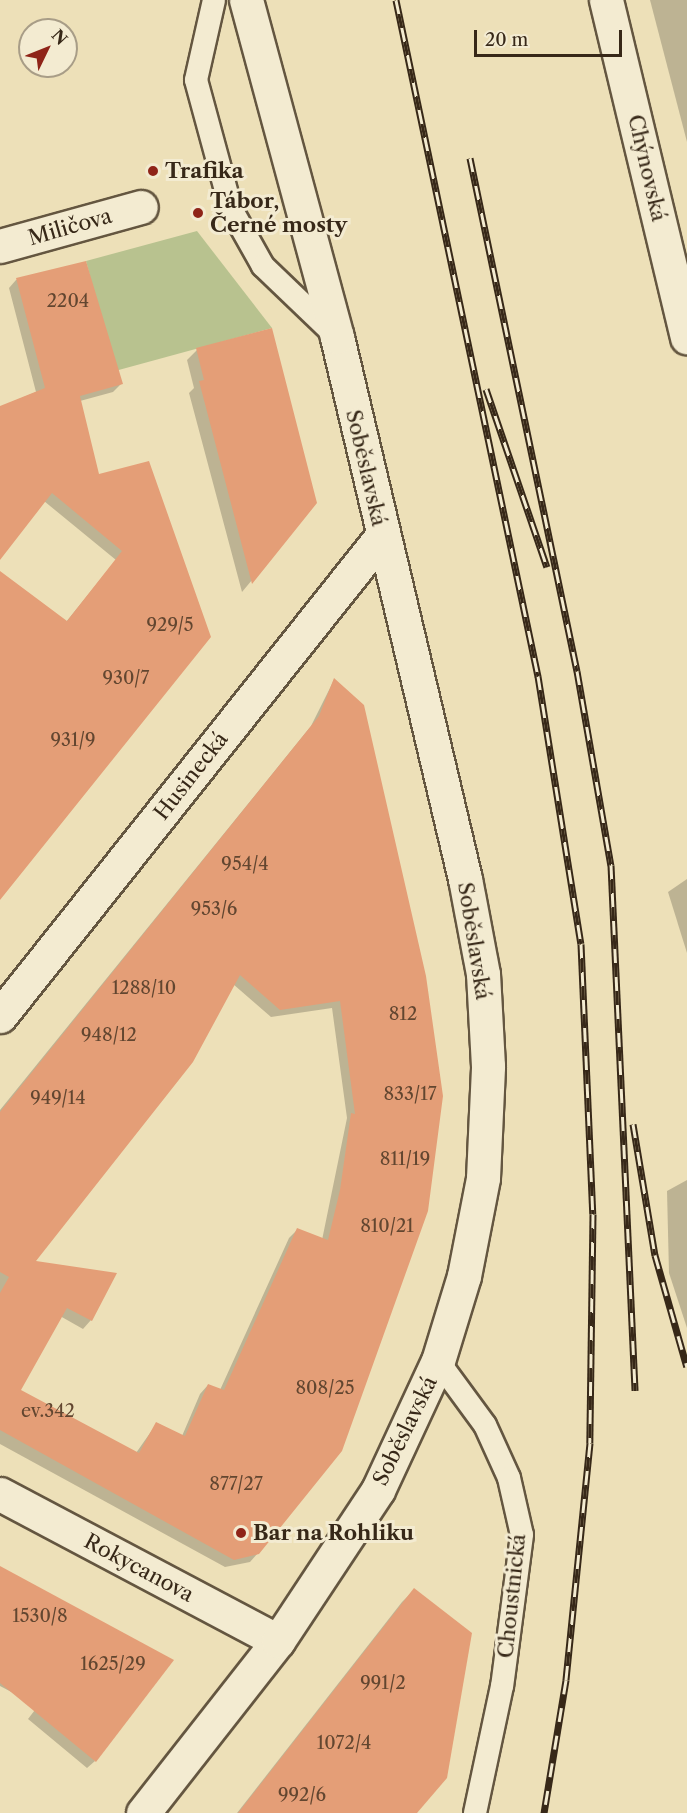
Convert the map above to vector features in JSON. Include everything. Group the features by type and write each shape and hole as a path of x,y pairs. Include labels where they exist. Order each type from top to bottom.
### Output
{"main road":[{"name":"Soběslavská","path":"143,1813 278,1641 378,1490 438,1361 464,1276 483,1178 488,1066 483,974 465,879 336,337 246,0"},
{"name":"Chýnovská","path":"606,0 687,337"},
{"name":"Miličova","path":"0,246 141,207"},
{"name":"Husinecká","path":"0,1016 382,536"},
{"name":"Rokycanova","path":"0,1494 278,1641"}],"lane":[{"path":"214,0 196,80 231,209 264,266 336,337"},
{"name":"Choustnická","path":"438,1361 485,1425 509,1478 522,1535 502,1686 475,1813"}],"green space":[{"path":"197,231 272,328 115,371 86,261"}],"building":[{"path":"86,261 123,384 80,396 99,474 149,461 211,637 0,900 0,571 67,621 122,551 52,493 0,560 0,406 45,388 16,278"},
{"path":"272,328 317,503 252,584 199,381 204,380 196,348"},
{"path":"334,678 364,705 426,976 443,1096 428,1211 342,1451 259,1554 234,1560 0,1430 0,1293 9,1277 0,1272 0,1112 319,716","holes":["240,975 280,1010 340,1001 355,1114 351,1113 340,1190 328,1240 297,1228 224,1390 208,1384 185,1436 156,1422 139,1453 21,1390 67,1308 92,1321 117,1273 36,1261 193,1062"]},
{"path":"0,1566 174,1660 96,1762 0,1683"},
{"path":"414,1588 472,1633 447,1778 417,1813 238,1813"}],"railway":[{"path":"396,0 538,676 581,944 593,1214 590,1443 566,1680 544,1813"},
{"path":"470,158 577,671 611,865 635,1390"},
{"path":"486,389 547,567"},
{"path":"633,1124 655,1255 687,1367"}],"place":[{"name":"Trafika","path":"153,171"},
{"name":"Tábor, Černé mosty","path":"198,213"},
{"name":"Bar na Rohliku","path":"241,1533"}]}
